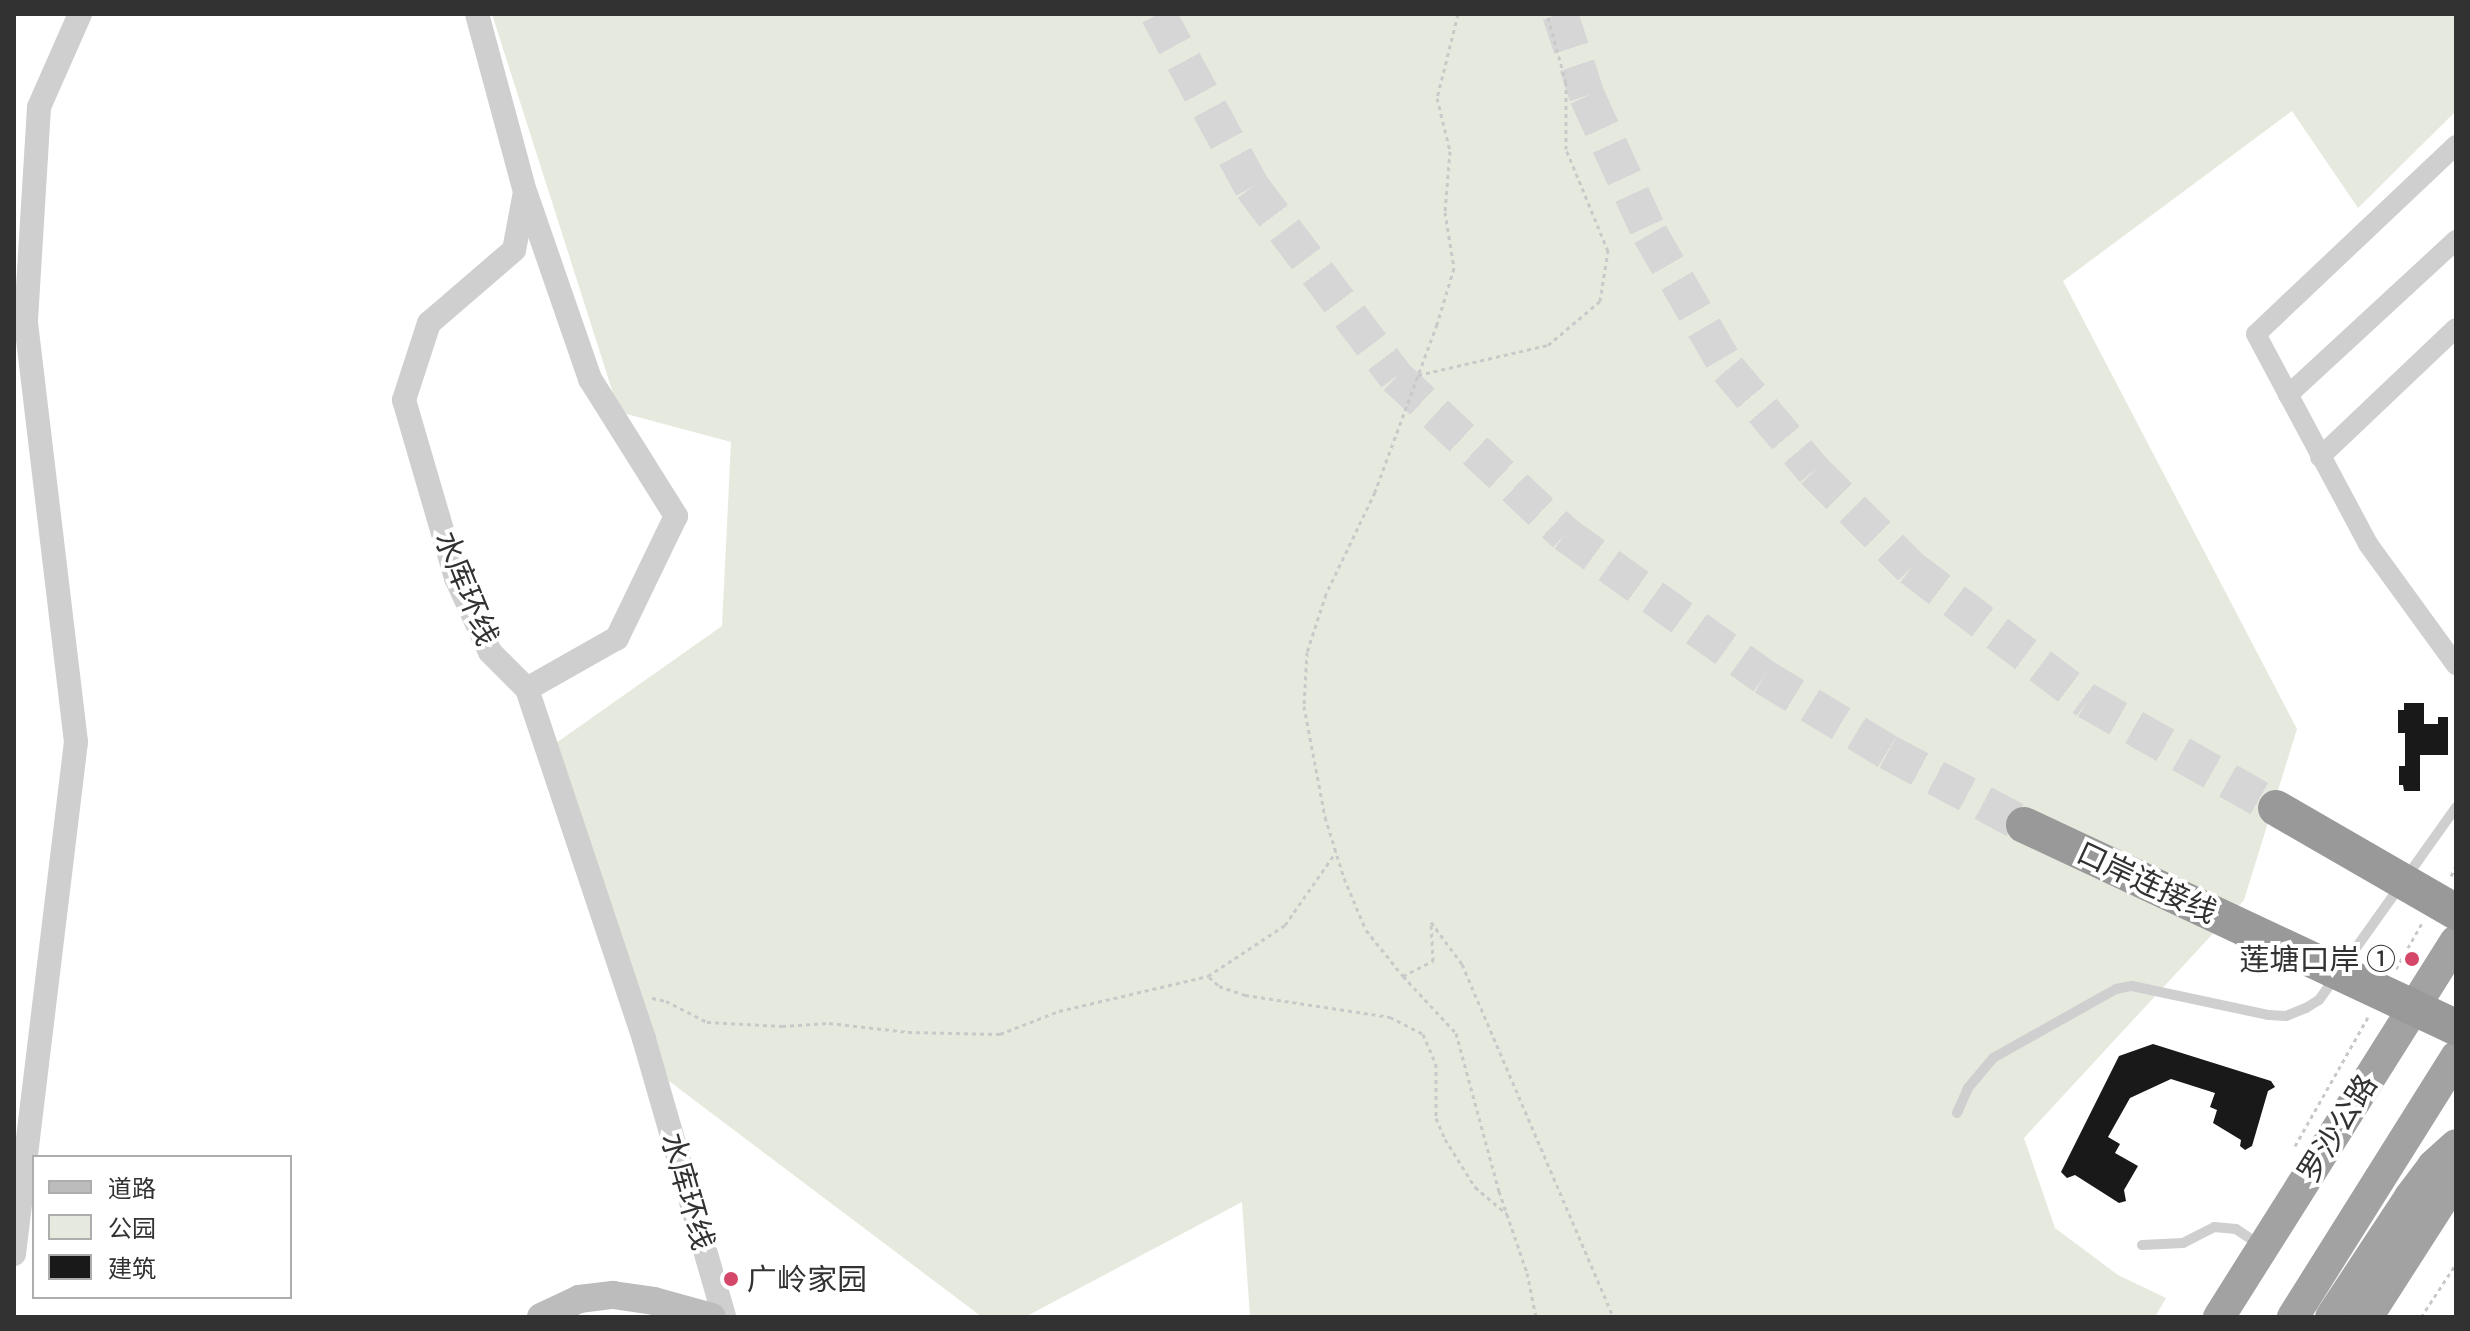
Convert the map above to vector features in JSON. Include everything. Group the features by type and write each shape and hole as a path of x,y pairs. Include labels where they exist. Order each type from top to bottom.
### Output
{"highway":[{"path":"2276,808 2444,901"},
{"name":"口岸连接线","path":"2024,825 2456,1027"},
{"name":"罗沙公路","path":"2219,1317 2456,941"},
{"path":"2389,994 2456,1008"},
{"path":"2293,1317 2456,1057"},
{"path":"2331,1317 2410,1197 2433,1166 2456,1145"},
{"path":"2367,1317 2453,1183"}],"main road":[{"path":"541,1317 579,1299 613,1295 654,1301 712,1317"}],"street":[{"path":"14,1254 76,742 20,320 39,107 80,14"},
{"name":"水库环线","path":"477,14 525,192 514,250 429,323 404,400 456,578 490,652 527,689 629,993 724,1317"},
{"path":"2456,145 2256,334 2368,544 2456,665"},
{"path":"525,192 590,379 676,516 617,638 527,689"},
{"path":"2288,395 2456,240"},
{"path":"2320,457 2456,328"}],"lane":[{"path":"1957,1113 1974,1079 1993,1058 2116,989 2132,986 2268,1015 2286,1016 2306,1008 2319,1000 2456,807"},
{"path":"2142,1245 2183,1243 2214,1227 2236,1229 2262,1246"}],"path":[{"path":"1458,14 1437,98 1450,151 1445,212 1454,268 1375,492 1326,594 1307,652 1304,706 1313,764 1336,852 1366,930 1403,976 1456,1033 1507,1214 1527,1273 1536,1317"},
{"path":"1418,375 1548,345 1600,301 1608,251 1566,149 1566,83 1547,14"},
{"path":"629,993 666,1001 707,1022 782,1026 829,1023 908,1032 1000,1034 1059,1011 1208,976 1285,925 1336,852"},
{"path":"2291,1152 2444,901 2456,866"},
{"path":"1403,976 1433,961 1431,922 1462,964 1487,1016 1554,1183 1613,1317"},
{"path":"1208,976 1219,986 1245,995 1390,1017 1423,1034 1436,1064 1436,1118 1445,1139 1475,1187 1507,1214"},
{"path":"2421,1317 2456,1264"}],"green space":[{"path":"492,14 2456,14 2456,111 2358,208 2292,111 2063,281 2297,729 2244,900 2024,1138 2055,1228 2118,1275 2166,1298 2155,1317 1250,1317 1242,1202 1025,1317 982,1317 665,1078 556,743 722,626 731,442 619,412"}],"building":[{"path":"2404,703 2424,703 2424,724 2438,724 2438,717 2448,717 2448,755 2420,755 2420,791 2404,791 2403,785 2399,785 2399,766 2405,766 2405,733 2398,733 2398,710 2404,710"},
{"path":"2153,1044 2271,1081 2275,1087 2268,1091 2252,1146 2245,1150 2240,1146 2241,1140 2213,1123 2217,1110 2210,1107 2215,1093 2171,1079 2130,1098 2108,1137 2120,1144 2115,1153 2138,1166 2124,1190 2126,1201 2119,1203 2075,1175 2067,1178 2061,1172 2119,1056"}],"tunnel":[{"path":"1158,14 1252,187 1396,377 1565,534 1764,677 1888,752 2024,825"},
{"path":"1560,14 1587,96 1650,234 1728,369 1814,471 1911,568 2087,701 2276,808"}],"place":[{"name":"莲塘口岸 ①","path":"2412,959"},
{"name":"广岭家园","path":"731,1279"}]}
